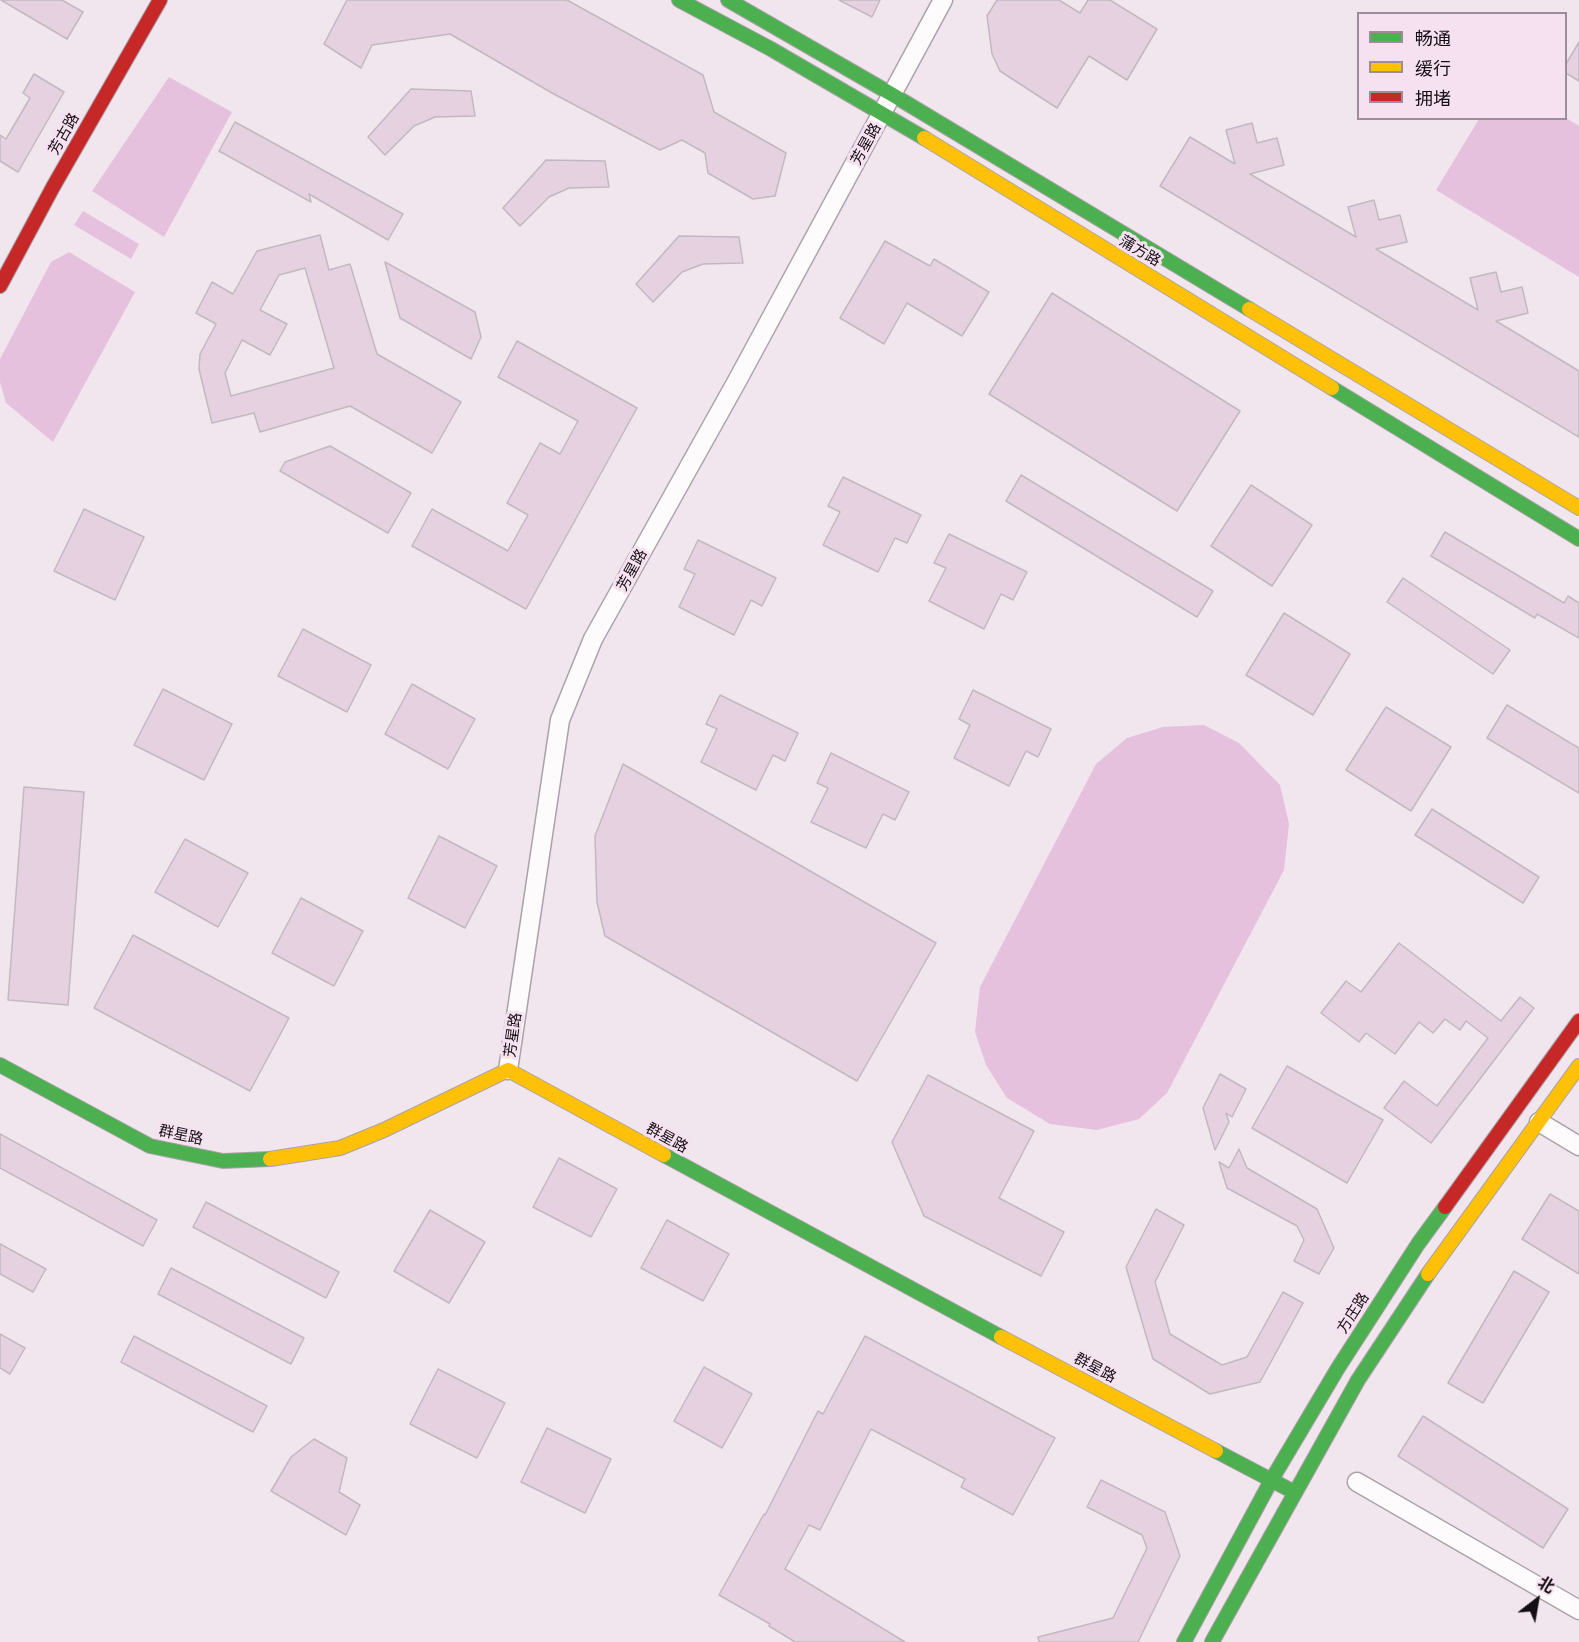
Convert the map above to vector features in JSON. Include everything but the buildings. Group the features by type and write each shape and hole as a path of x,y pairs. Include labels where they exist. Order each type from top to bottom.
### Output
{"street":[{"name":"芳古路","path":"0,286 53,187 160,0"},
{"name":"蒲方路","path":"679,0 883,113 1579,538"},
{"name":"蒲方路","path":"728,0 893,95 1579,508"},
{"path":"893,95 943,0"},
{"name":"芳星路","path":"508,1070 560,720 593,639 893,95"},
{"name":"方庄路","path":"1184,1642 1272,1479 1338,1368 1418,1244 1579,1021"},
{"name":"群星路","path":"0,1065 150,1146 222,1161 280,1158 340,1148 384,1130 508,1070 873,1270 1294,1492"},
{"path":"1212,1642 1358,1380 1439,1258 1579,1066"},
{"path":"1539,1122 1579,1146"},
{"path":"1357,1482 1579,1610"}],"shaded area":[{"path":"169,77 232,112 164,237 92,191"},
{"path":"1567,119 1579,126 1579,277 1436,190 1478,120"},
{"path":"83,211 139,244 131,259 74,225"},
{"path":"69,252 135,292 53,442 6,403 0,382 0,359 51,262"},
{"path":"1204,725 1239,743 1280,785 1289,824 1284,870 1167,1093 1139,1119 1097,1130 1050,1124 1007,1098 986,1065 975,1032 980,987 1096,764 1127,738 1163,727"}],"traffic: fast":[{"path":"679,0 771,49 924,138"},
{"path":"728,0 893,95 1249,309"},
{"path":"1332,388 1579,539"},
{"path":"0,1065 150,1146 223,1161 270,1159"},
{"path":"664,1155 1001,1337"},
{"path":"1184,1642 1272,1479 1338,1368 1418,1244 1445,1207"},
{"path":"1212,1642 1358,1380 1428,1274"},
{"path":"1216,1451 1294,1492"}],"traffic: slow":[{"path":"924,138 1332,388"},
{"path":"1249,309 1579,508"},
{"path":"1428,1274 1579,1066"},
{"path":"270,1159 340,1148 384,1130 508,1070 664,1155"},
{"path":"1001,1337 1216,1451"}],"traffic: jam":[{"path":"0,286 53,187 160,0"},
{"path":"1445,1207 1579,1021"}]}
